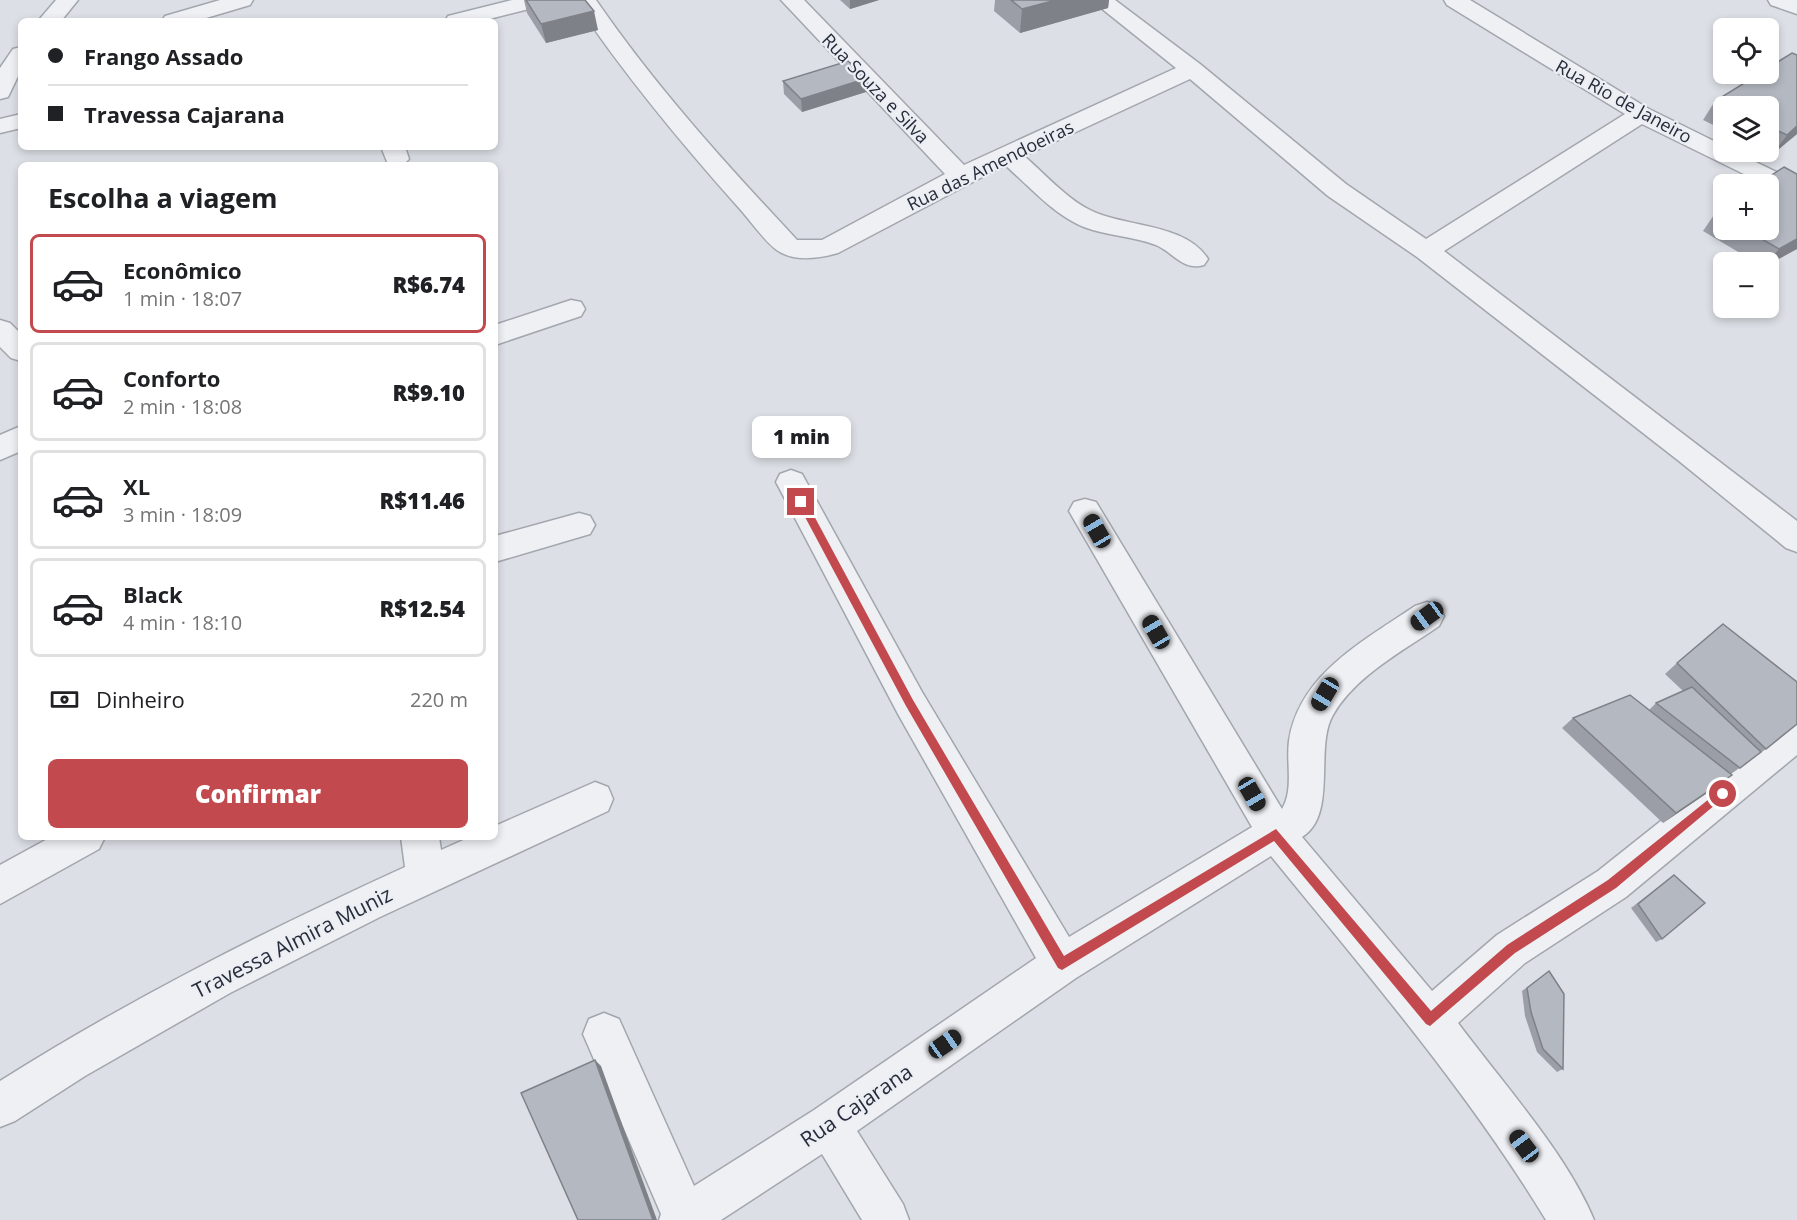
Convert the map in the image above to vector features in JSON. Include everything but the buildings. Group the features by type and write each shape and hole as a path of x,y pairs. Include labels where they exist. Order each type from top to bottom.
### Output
{"street":[{"path":"52,18 67,0"},
{"path":"183,18 242,0"},
{"path":"468,18 537,0"},
{"name":"Rua das Amendoeiras","path":"585,0 615,46 686,136 788,246 813,250 829,247 961,176 1192,69"},
{"name":"Rua Souza e Silva","path":"792,0 961,176"},
{"path":"1102,0 1192,69 1266,133 1337,189 1426,251 1690,453 1797,539"},
{"name":"Rua Rio de Janeiro","path":"1455,0 1641,114 1797,192"},
{"path":"1779,0 1797,8"},
{"path":"0,92 3,80 18,59"},
{"path":"1426,251 1641,114"},
{"path":"0,126 18,123"},
{"path":"1008,155 1077,214 1096,222 1165,239 1195,259"},
{"path":"498,334 571,309"},
{"path":"0,330 18,348"},
{"path":"0,449 18,439"},
{"path":"790,482 910,703 1062,964"},
{"path":"1085,511 1276,834 1430,1020 1537,1164 1572,1220"},
{"path":"498,548 579,525"},
{"name":"Rua Cajarana","path":"683,1219 829,1125 1062,964 1276,834 1295,820 1304,805 1307,739 1312,716 1325,694 1357,666 1427,616"},
{"path":"1430,1020 1511,949 1612,884 1797,734"},
{"name":"Travessa Almira Muniz","path":"0,1106 59,1067 166,1005 425,876 595,799"},
{"path":"0,886 81,840"},
{"path":"420,840 425,876"},
{"path":"604,1034 683,1219"},
{"path":"829,1125 887,1220"}],"route":[{"path":"801,502 910,703 1062,964 1276,834 1430,1020 1511,949 1612,884 1723,794"}]}
